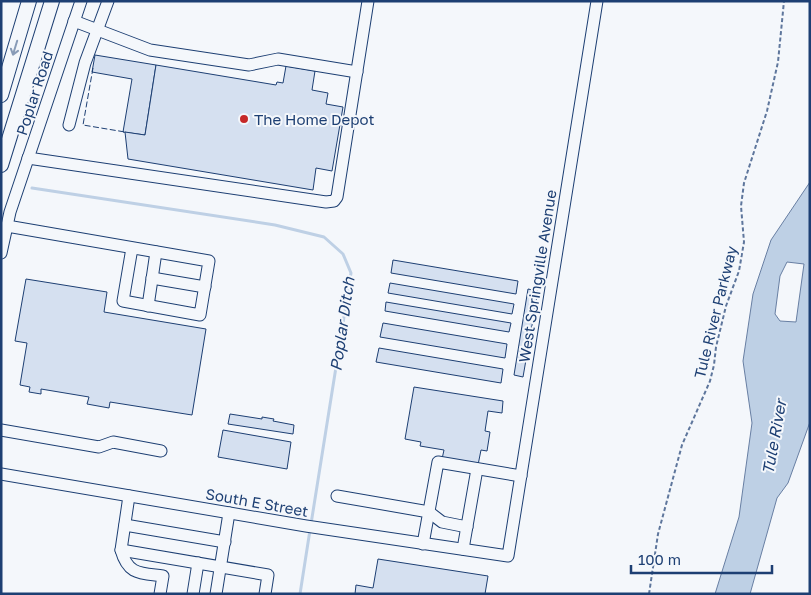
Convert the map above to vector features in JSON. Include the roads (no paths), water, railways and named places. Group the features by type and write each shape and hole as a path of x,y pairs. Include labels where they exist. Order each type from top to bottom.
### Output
{"main road":[{"path":"1,95 29,1"},
{"path":"1,165 52,1"}],"street":[{"name":"Poplar Road","path":"1,253 7,226 28,158 81,1"},
{"path":"70,125 85,62 108,1"},
{"path":"28,158 326,202 334,201 337,198 368,1"},
{"name":"West Springville Avenue","path":"508,556 597,1"},
{"path":"74,21 150,50 249,65 278,59 357,72"},
{"path":"7,226 209,261 200,314 123,301 132,248"},
{"path":"148,306 156,252"},
{"path":"152,278 205,287"},
{"path":"1,430 98,446 113,442 161,451"},
{"path":"423,544 438,462 520,476"},
{"path":"463,549 477,469"},
{"name":"South E Street","path":"1,474 230,513 508,556"},
{"path":"130,496 121,550 125,563 136,572 163,576 160,594"},
{"path":"337,496 429,512 442,522 467,527"},
{"path":"216,594 230,513"},
{"path":"125,525 225,542"},
{"path":"121,550 268,575 265,594"},
{"path":"192,594 198,563"}],"water":[{"name":"Tule River","path":"810,182 810,422 788,483 777,498 750,594 715,594 739,517 752,423 743,361 753,294 771,240","holes":["787,262 804,264 796,322 780,321 775,314 780,276"]}],"waterway":[{"name":"Poplar Ditch","path":"32,188 275,225 324,237 343,254 351,273 311,524"},
{"name":"Poplar Ditch","path":"300,594 310,530"}],"place":[{"name":"The Home Depot","path":"244,119"}]}
